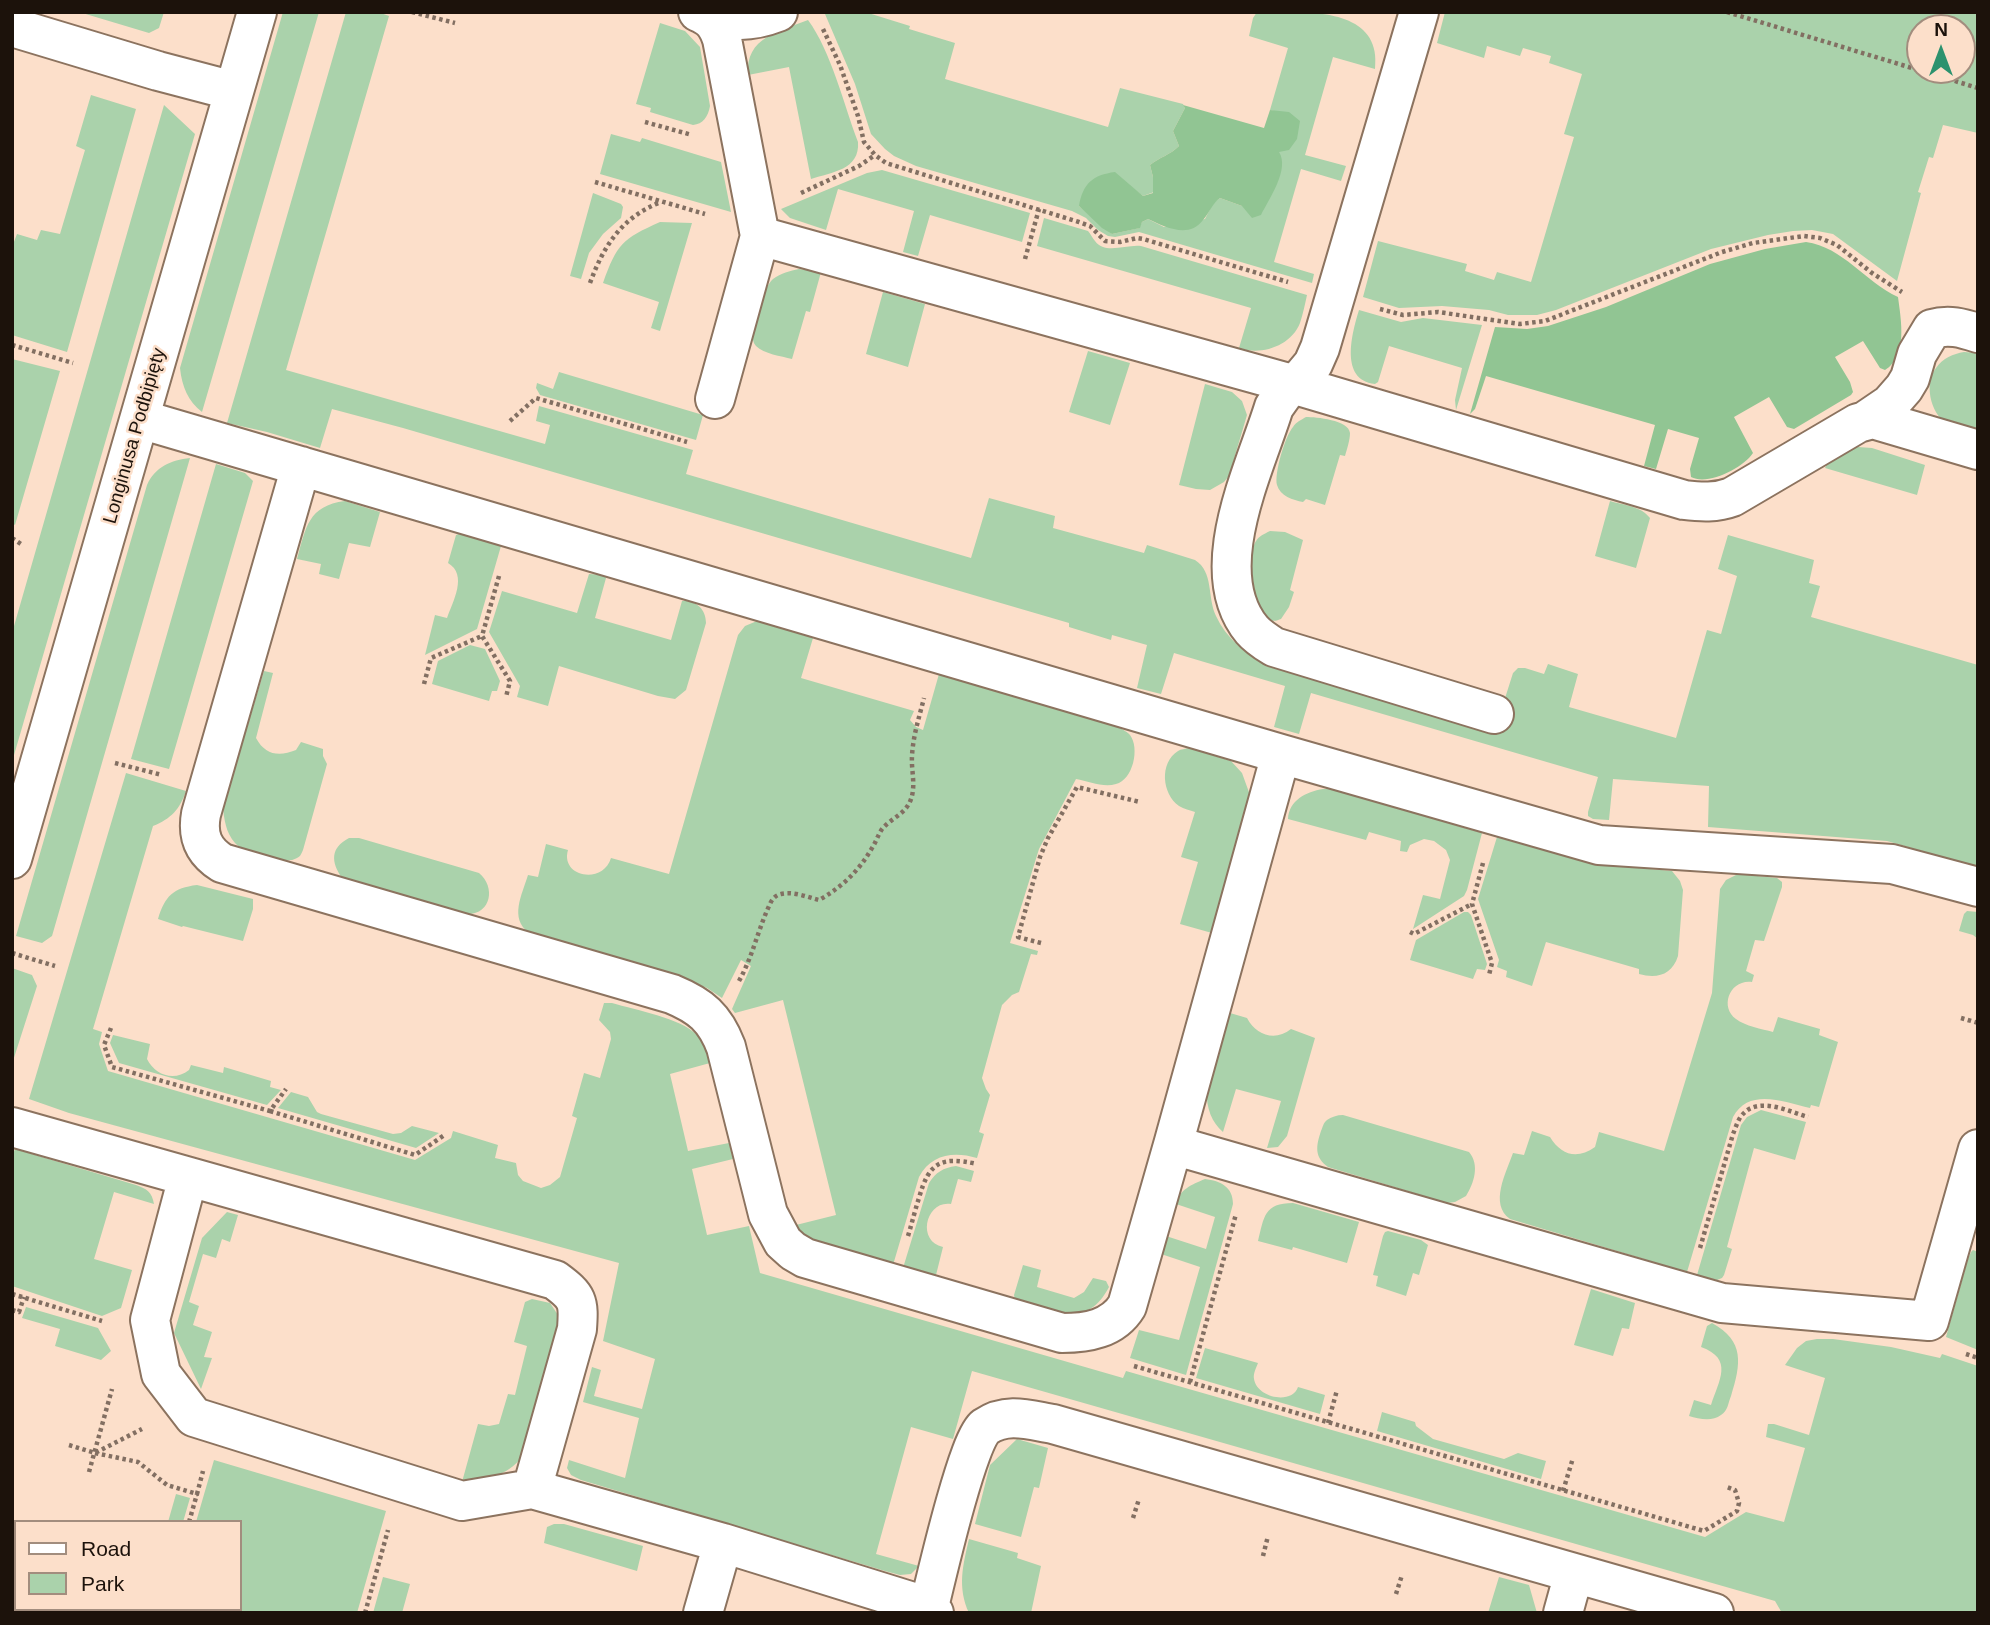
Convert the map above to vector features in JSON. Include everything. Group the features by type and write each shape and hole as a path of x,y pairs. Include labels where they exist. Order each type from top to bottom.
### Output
{"street":[{"name":"Longinusa Podbipięty","path":"12,859 257,12"},
{"path":"699,12 745,21 778,12"},
{"path":"699,12 716,24 722,39 758,225 715,399"},
{"path":"1411,14 1320,348 1313,364 1292,384 1274,407 1238,514 1234,534 1233,591 1252,630 1274,646 1494,714"},
{"path":"12,27 234,91"},
{"path":"758,225 1684,500 1702,502 1732,497 1858,423 1873,419 1978,450"},
{"path":"1865,421 1890,404 1904,388 1917,354 1932,329 1944,326 1959,327 1978,333"},
{"path":"140,419 1599,845 1892,864 1978,887"},
{"path":"300,466 201,814 199,825 205,849 222,863 672,994 699,1007 720,1031 726,1047 768,1214 783,1242 806,1258 894,1284 1062,1333 1082,1333 1111,1323 1121,1316 1127,1306 1281,754"},
{"path":"12,1127 555,1280 570,1292 579,1307 577,1329 532,1489"},
{"path":"1173,1144 1722,1303 1929,1321 1978,1149"},
{"path":"188,1177 150,1320 160,1374 201,1416 461,1501 532,1489 723,1543 931,1610 968,1462 977,1437 983,1428 1004,1418 1016,1417 1053,1424 1714,1613"},
{"path":"704,1613 723,1543"},
{"path":"1563,1613 1574,1573"}],"path":[{"path":"412,12 454,23"},
{"path":"1727,12 1978,88"},
{"path":"595,182 733,222 758,225 875,155"},
{"path":"590,283 599,259 612,238 642,209 661,202"},
{"path":"12,345 73,363"},
{"path":"510,421 536,398 698,445"},
{"path":"506,697 510,681 482,636 513,528"},
{"path":"12,538 21,544"},
{"path":"424,684 431,658 482,636"},
{"path":"714,1024 742,976 769,905 775,897 780,894 793,894 819,900 829,895 857,870 880,831 901,814 909,803 913,786 913,736 937,653"},
{"path":"115,763 167,777"},
{"path":"1041,943 1018,937 1040,857 1077,787 1140,802"},
{"path":"1489,975 1492,963 1472,904 1495,815"},
{"path":"1410,932 1414,934 1472,904"},
{"path":"12,953 55,966"},
{"path":"1961,1018 1978,1023"},
{"path":"111,1028 104,1045 112,1067 415,1155 446,1134"},
{"path":"270,1111 286,1089"},
{"path":"1687,1293 1739,1120 1750,1108 1758,1106 1769,1106 1808,1117"},
{"path":"894,1284 928,1173 933,1167 947,1161 961,1160 977,1164"},
{"path":"1190,1382 1249,1166"},
{"path":"12,1294 153,1336"},
{"path":"12,1310 19,1312 24,1297"},
{"path":"1102,1326 1113,1352 1125,1363 1704,1531 1737,1511 1739,1497 1735,1490 1727,1487"},
{"path":"1328,1423 1337,1390"},
{"path":"95,1452 201,1416 197,1494 190,1520"},
{"path":"69,1445 138,1462 167,1485 197,1494"},
{"path":"89,1472 95,1452"},
{"path":"1563,1491 1573,1458"},
{"path":"365,1613 402,1483"}],"green space":[{"path":"79,12 164,12 159,28 149,33"},
{"path":"283,12 319,12 202,412 187,393 180,368"},
{"path":"346,12 378,12 389,16 286,370 545,444 550,425 536,421 539,406 693,450 686,474 971,558 989,498 1055,516 1053,528 1144,553 1147,545 1195,560 1208,578 1213,609 1220,624 1237,645 1266,666 1494,733 1513,673 1518,668 1525,668 1544,674 1548,664 1578,674 1569,707 1676,738 1707,630 1721,634 1737,576 1718,569 1728,535 1814,560 1809,583 1820,586 1811,617 1978,665 1978,867 1887,841 1708,827 1709,786 1613,779 1609,820 1593,819 1588,816 1588,812 1598,777 1311,693 1299,734 1274,727 1285,686 1174,653 1161,694 1137,688 1147,645 1112,635 1111,640 1069,627 1069,623 403,428 332,409 320,448 227,423"},
{"path":"865,12 955,43 945,79 1108,127 1120,88 1183,104 1185,108 1173,131 1179,146 1150,165 1154,192 1143,196 1131,187 1079,206 1112,234 1139,228 1142,222 1148,219 1164,227 1205,219 1213,203 1220,198 1242,206 1278,152 1274,111 1270,110 1288,48 1249,36 1257,12 1315,13 1352,22 1366,33 1374,48 1375,69 1333,57 1305,155 1346,166 1341,181 1301,169 1274,262 1314,274 1312,283 1139,232 1108,236 1086,218 1072,211 916,166 894,156 871,134 855,84 825,14"},
{"path":"1445,12 1978,12 1978,133 1943,125 1933,158 1929,157 1918,192 1921,193 1897,281 1833,234 1812,230 1768,235 1711,249 1537,315 1508,315 1489,310 1442,306 1399,308 1363,297 1378,241 1467,264 1465,271 1494,280 1497,272 1531,282 1574,137 1564,134 1582,74 1549,63 1551,56 1523,48 1520,56 1487,46 1484,58 1437,43"},
{"path":"808,20 824,47 858,142 857,151 850,164 836,172 811,179 789,67 748,75 752,52 758,44 776,32"},
{"path":"660,23 685,31 700,47 710,106 700,123 693,125 650,112 651,108 636,104"},
{"path":"91,95 136,109 67,352 12,335 12,247 17,234 37,240 41,230 60,234 85,150 76,146"},
{"path":"164,105 195,134 12,762 12,633"},
{"path":"1183,105 1264,128 1270,110 1289,112 1300,121 1297,139 1289,150 1279,152 1282,159 1280,175 1261,215 1252,218 1242,206 1220,198 1203,220 1191,229 1177,230 1148,219 1142,222 1140,228 1112,234 1102,228 1079,206 1086,186 1101,175 1115,172 1143,196 1153,193 1150,165 1179,146 1173,131 1185,108"},
{"path":"611,134 640,142 642,138 721,162 731,212 600,174"},
{"path":"882,170 1030,213 1022,242 930,215 918,256 903,252 914,211 838,189 826,230 790,218 781,209 867,173"},
{"path":"593,193 623,207 621,218 603,234 589,253 581,279 570,276"},
{"path":"1044,218 1088,231 1099,245 1104,247 1141,246 1307,295 1300,323 1290,338 1274,347 1257,351 1239,348 1251,308 1037,246"},
{"path":"660,222 692,223 660,331 651,328 659,302 603,283 612,259 622,244"},
{"path":"1806,242 1819,245 1843,258 1898,297 1900,347 1892,364 1885,370 1880,368 1863,341 1835,357 1853,392 1794,429 1787,427 1769,397 1734,417 1753,453 1733,470 1706,479 1691,477 1690,469 1699,438 1668,429 1656,469 1644,466 1655,425 1486,376 1475,409 1470,414 1495,327 1527,329 1548,326 1606,307 1710,264 1765,249"},
{"path":"799,269 821,272 810,312 806,311 792,359 759,349 753,340 753,332 760,301 769,284 779,275"},
{"path":"883,292 925,304 908,367 866,354"},
{"path":"1359,310 1401,322 1423,318 1482,325 1456,410 1455,400 1462,368 1389,346 1378,382 1375,384 1364,381 1356,374 1352,365 1351,342"},
{"path":"1088,351 1130,363 1110,425 1069,412"},
{"path":"1964,352 1978,353 1978,434 1946,423 1936,412 1930,397 1930,381 1936,368 1948,357"},
{"path":"12,359 60,371 15,525 12,523"},
{"path":"559,372 703,415 696,440 540,395 536,388 537,383 553,389"},
{"path":"1205,384 1232,392 1242,401 1247,415 1229,476 1210,490 1179,485"},
{"path":"1306,417 1338,422 1350,433 1345,456 1340,455 1325,505 1306,499 1303,502 1291,499 1281,492 1277,485 1279,464 1287,438 1294,425"},
{"path":"1858,447 1872,448 1925,465 1917,495 1825,468 1838,452"},
{"path":"190,458 52,936 42,943 16,936 147,485 154,473 164,465"},
{"path":"216,464 245,473 253,481 169,769 131,759"},
{"path":"345,501 380,512 370,547 349,543 339,579 319,574 321,564 297,559 310,520 323,508"},
{"path":"1610,501 1637,508 1650,518 1636,568 1595,556"},
{"path":"1270,531 1285,532 1303,540 1290,590 1294,592 1289,607 1281,619 1274,621 1264,615 1259,607 1251,571 1251,558 1256,541"},
{"path":"456,535 501,546 477,629 425,655 435,615 447,618 457,589 457,574 448,563"},
{"path":"589,574 604,575 606,578 595,618 671,640 682,601 692,602 702,610 706,623 686,690 675,699 559,666 548,706 517,697 520,686 489,632 502,591 577,613"},
{"path":"757,621 813,638 801,678 914,711 910,720 923,730 939,674 1120,728 1129,734 1133,741 1133,763 1127,776 1111,785 1076,779 1039,849 1010,943 1038,951 1037,955 1031,954 1019,992 1002,1005 982,1078 990,1095 979,1132 984,1134 977,1158 944,1156 924,1169 919,1177 893,1265 815,1244 800,1232 796,1225 836,1215 783,1000 735,1013 732,1009 751,966 741,960 722,998 686,979 529,933 523,927 518,913 528,875 538,877 546,844 568,850 567,859 570,866 576,872 584,874 600,872 607,867 611,858 669,874 738,635 745,626"},
{"path":"470,645 485,649 500,681 497,691 492,691 489,701 432,684 438,661"},
{"path":"264,671 273,673 256,738 260,744 268,751 278,754 296,750 301,742 323,749 327,764 303,850 291,860 265,857 240,847 229,835 224,816 223,807"},
{"path":"1189,748 1231,761 1242,773 1250,795 1212,933 1180,924 1198,862 1181,857 1195,812 1173,801 1166,786 1165,771 1172,756 1179,750"},
{"path":"126,773 186,791 174,813 153,826 93,1029 102,1032 99,1044 108,1071 415,1160 451,1138 453,1131 498,1145 495,1158 516,1163 518,1175 523,1181 541,1188 560,1177 577,1118 572,1116 584,1073 600,1078 611,1039 610,1032 599,1020 604,1003 657,1015 690,1029 703,1044 710,1060 710,1063 670,1074 688,1151 729,1143 733,1159 692,1169 707,1235 749,1226 760,1273 1123,1378 1126,1371 1705,1537 1746,1512 1784,1522 1805,1448 1766,1437 1768,1424 1809,1435 1825,1378 1785,1365 1797,1348 1806,1341 1833,1339 1891,1347 1940,1358 1942,1354 1978,1366 1978,1613 1782,1613 1775,1601 972,1371 953,1439 911,1427 876,1554 919,1566 911,1574 900,1575 885,1571 581,1480 571,1475 567,1468 569,1460 625,1478 639,1418 583,1402 592,1367 601,1370 594,1396 642,1409 655,1359 603,1341 619,1263 69,1113 29,1099"},
{"path":"1333,789 1482,833 1464,896 1413,929 1423,895 1440,899 1450,860 1446,850 1434,841 1424,839 1410,845 1407,852 1400,851 1401,841 1369,832 1366,840 1288,819 1295,802 1310,792"},
{"path":"1497,837 1595,864 1672,871 1683,890 1678,956 1672,968 1658,976 1639,974 1639,969 1546,942 1532,986 1506,977 1507,971 1497,967 1499,960 1478,899"},
{"path":"349,838 359,838 479,873 488,885 489,899 482,910 468,914 342,878 334,856 338,846"},
{"path":"1738,874 1777,878 1782,882 1782,887 1764,941 1755,940 1746,971 1754,975 1752,982 1744,982 1733,989 1729,995 1728,1008 1736,1019 1744,1024 1773,1032 1778,1017 1820,1029 1819,1035 1838,1042 1819,1107 1811,1105 1810,1108 1778,1100 1758,1099 1740,1108 1733,1117 1687,1272 1510,1219 1501,1205 1503,1179 1513,1153 1524,1155 1532,1131 1550,1137 1559,1148 1570,1154 1582,1153 1595,1147 1599,1132 1664,1151 1712,993 1720,889 1726,880"},
{"path":"197,885 253,899 253,909 243,941 158,919 171,894"},
{"path":"1967,911 1978,912 1978,939 1959,931"},
{"path":"1464,912 1471,915 1487,964 1485,970 1477,969 1473,979 1410,960 1416,940"},
{"path":"12,968 32,975 37,986 12,1064"},
{"path":"1230,1013 1247,1018 1255,1029 1266,1035 1279,1035 1291,1029 1315,1038 1287,1136 1278,1147 1267,1148 1281,1101 1236,1089 1223,1132 1210,1114 1207,1093"},
{"path":"113,1035 150,1044 147,1059 150,1065 165,1075 183,1074 191,1065 223,1073 224,1067 271,1081 270,1087 281,1090 267,1105 119,1063 110,1043"},
{"path":"291,1092 308,1097 321,1114 393,1134 401,1133 412,1126 439,1133 416,1148 278,1108"},
{"path":"1761,1110 1806,1122 1795,1160 1754,1148 1727,1247 1732,1249 1724,1275 1717,1280 1697,1275 1741,1125 1747,1117"},
{"path":"1343,1115 1469,1152 1475,1174 1466,1196 1447,1203 1328,1167 1318,1155 1319,1136 1326,1121"},
{"path":"15,1149 136,1185 150,1194 154,1204 114,1192 94,1259 132,1270 121,1308 102,1316 12,1286 12,1157"},
{"path":"956,1166 974,1171 971,1182 958,1179 951,1204 942,1204 930,1214 927,1230 929,1237 943,1247 936,1275 903,1268 929,1183 940,1171"},
{"path":"1205,1179 1225,1186 1231,1193 1233,1204 1186,1375 1130,1358 1139,1330 1179,1340 1200,1267 1161,1254 1166,1236 1206,1249 1215,1217 1176,1204 1183,1191"},
{"path":"1293,1203 1359,1222 1347,1263 1293,1247 1292,1250 1258,1241 1267,1213 1276,1206"},
{"path":"227,1212 238,1215 230,1242 222,1239 216,1258 203,1254 189,1302 199,1306 193,1325 212,1332 204,1357 212,1358 201,1389 174,1333 202,1238"},
{"path":"1388,1231 1421,1240 1428,1245 1419,1275 1413,1273 1406,1296 1376,1286 1378,1276 1373,1275 1383,1236"},
{"path":"1973,1250 1978,1252 1978,1350 1946,1337 1968,1259"},
{"path":"1023,1265 1041,1270 1037,1287 1074,1298 1084,1292 1093,1278 1106,1281 1109,1287 1100,1301 1090,1309 1079,1313 1055,1312 1015,1300"},
{"path":"1591,1289 1635,1303 1629,1329 1622,1328 1613,1356 1574,1345"},
{"path":"532,1299 550,1303 560,1318 523,1456 503,1473 462,1482 478,1424 499,1424 508,1394 515,1395 527,1346 514,1342 525,1302"},
{"path":"26,1307 98,1328 111,1351 101,1360 55,1346 60,1329 22,1318"},
{"path":"1712,1323 1730,1338 1738,1354 1738,1364 1726,1409 1714,1419 1705,1419 1689,1416 1694,1400 1711,1405 1720,1379 1721,1364 1718,1358 1701,1347 1707,1326"},
{"path":"1205,1348 1258,1363 1254,1379 1261,1391 1268,1395 1289,1396 1295,1393 1298,1387 1325,1395 1320,1414 1196,1378"},
{"path":"1382,1412 1415,1422 1416,1426 1433,1439 1504,1459 1518,1453 1546,1461 1541,1479 1377,1431"},
{"path":"1017,1439 1048,1448 1039,1488 1034,1487 1021,1537 975,1524 990,1465"},
{"path":"214,1460 386,1511 357,1613 170,1613 242,1611 242,1520 197,1520"},
{"path":"176,1494 190,1498 184,1520 169,1520"},
{"path":"564,1524 643,1546 637,1571 544,1543 547,1527"},
{"path":"969,1539 1018,1553 1017,1558 1041,1566 1031,1613 969,1613 962,1585"},
{"path":"383,1577 410,1584 402,1613 373,1613"},
{"path":"1499,1577 1529,1585 1537,1613 1488,1613"}]}
